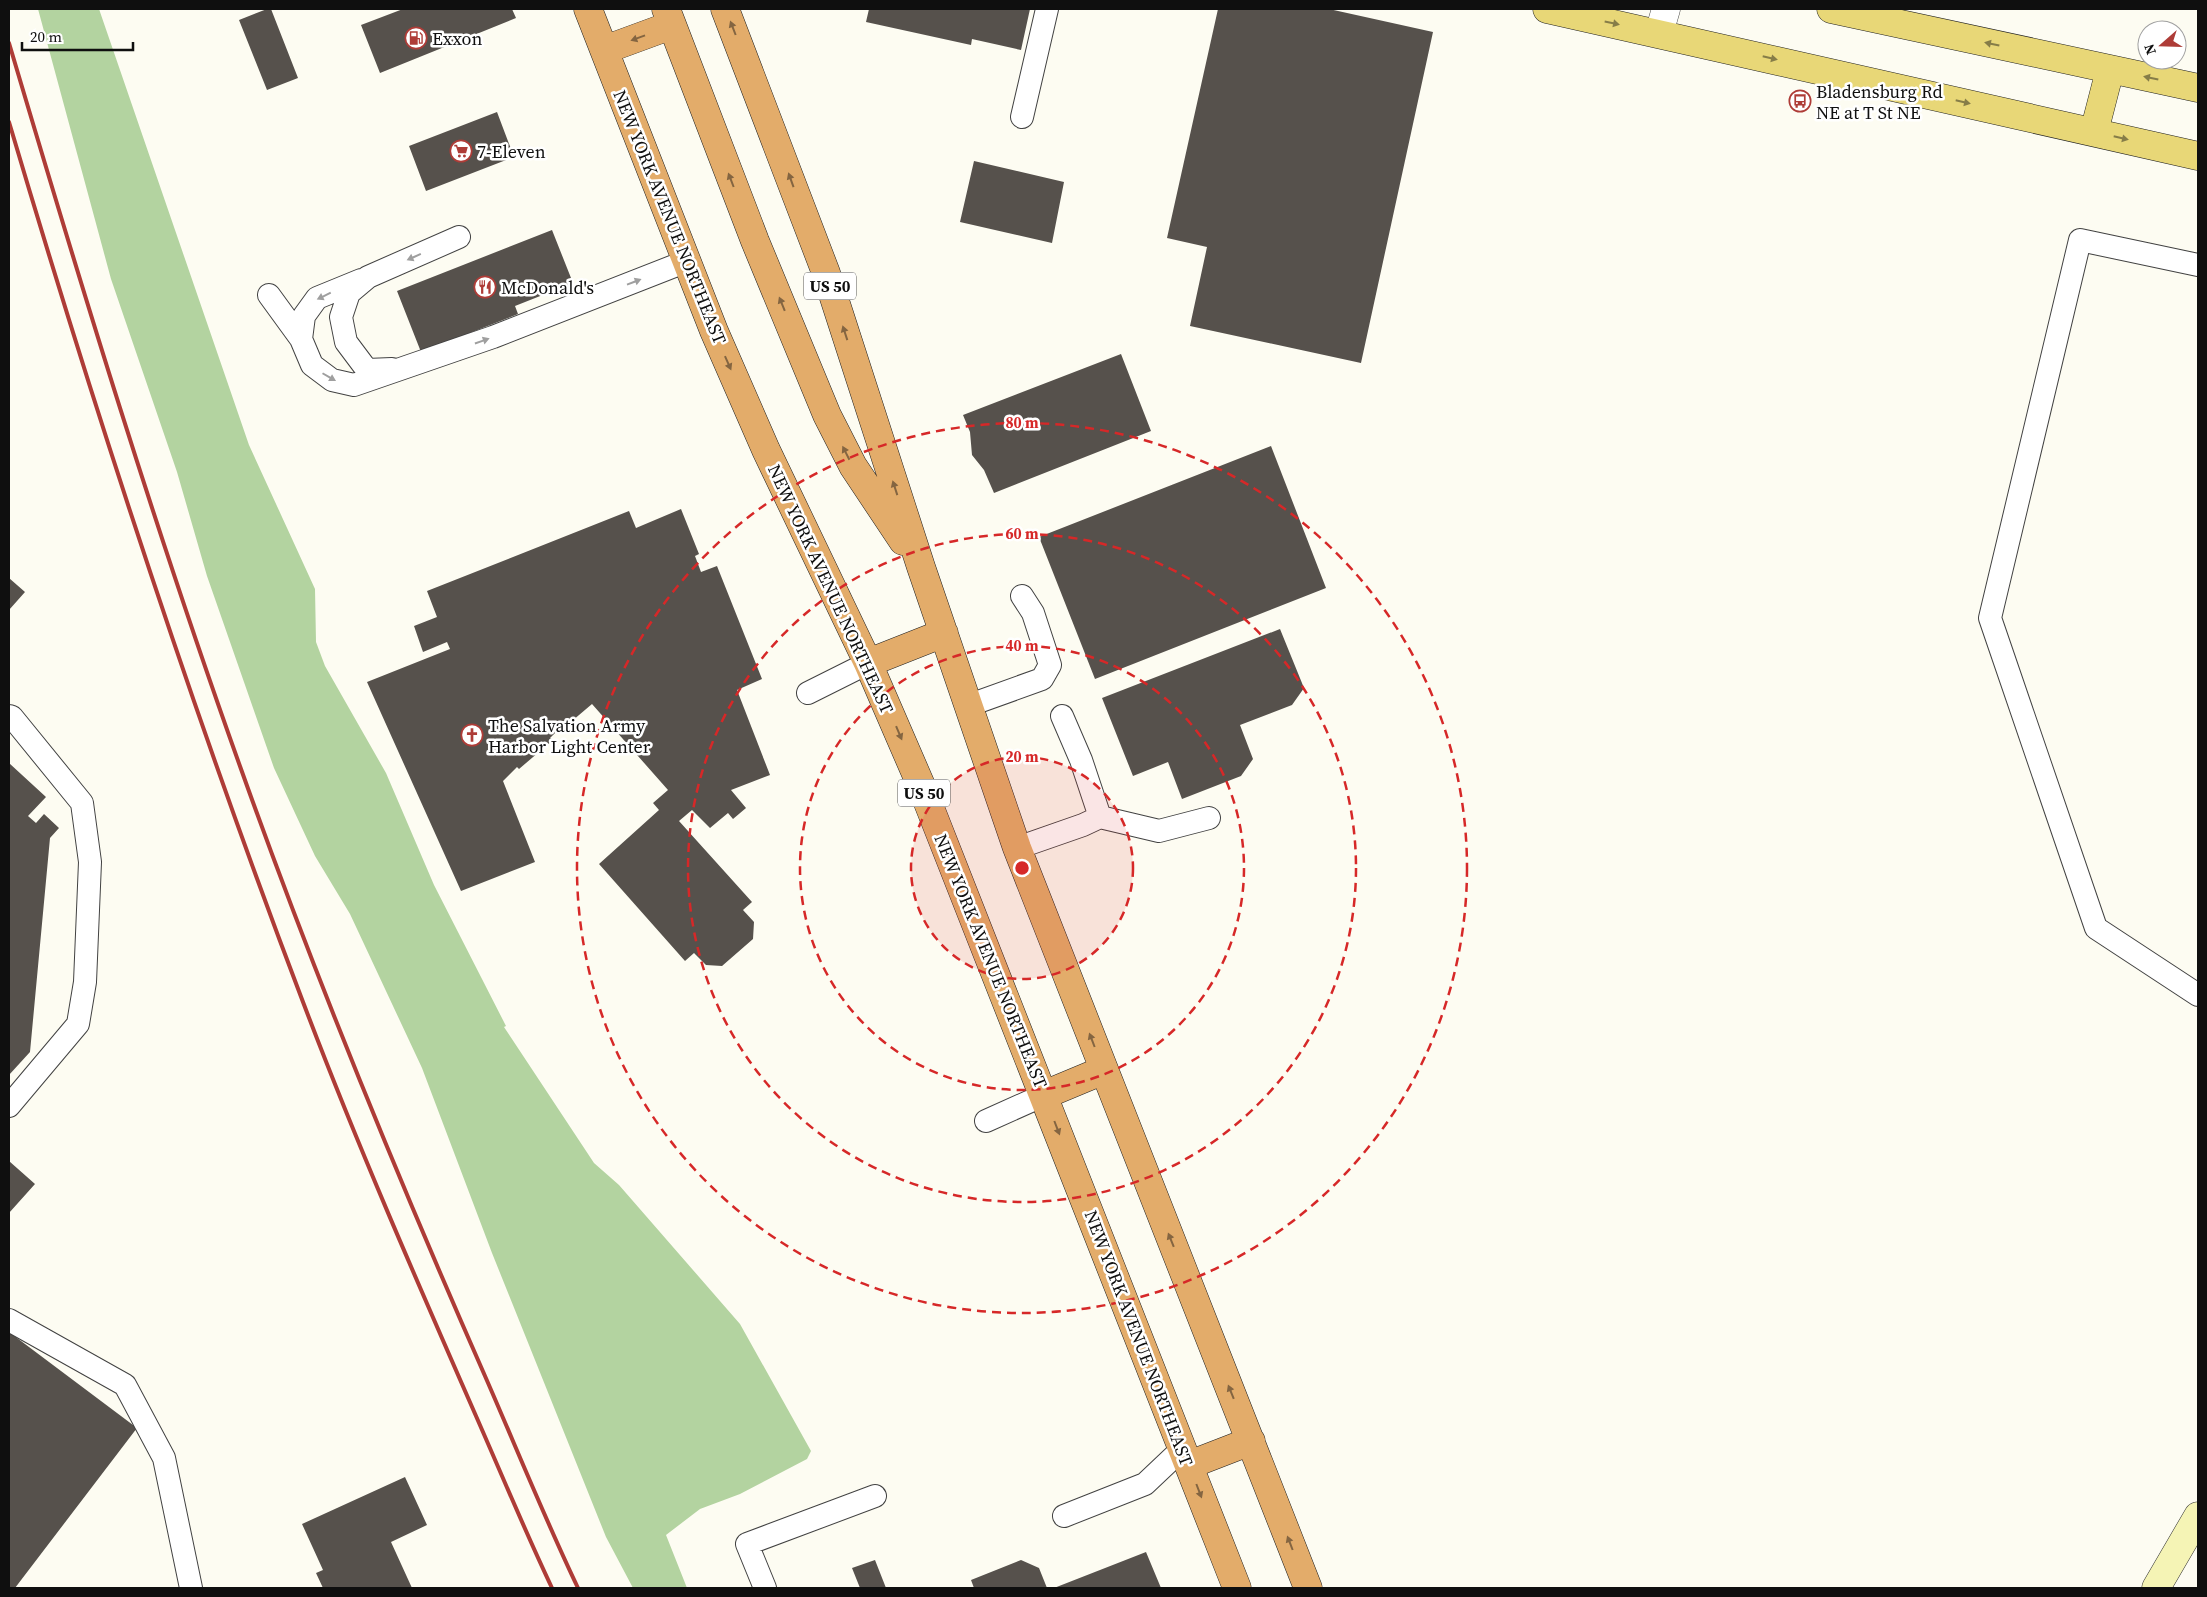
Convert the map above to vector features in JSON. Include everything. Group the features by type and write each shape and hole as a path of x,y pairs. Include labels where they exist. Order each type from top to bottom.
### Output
{"highway":[{"name":"NEW YORK AVENUE NORTHEAST","path":"588,9 714,331 766,450 868,663 923,790 1237,1588"},
{"name":"US 50","path":"725,9 826,273 921,568 1017,848 1308,1588"},
{"path":"604,50 669,17 755,242 827,415 853,466 921,568"},
{"path":"868,663 944,633"},
{"path":"1044,1095 1104,1070"},
{"path":"1186,1457 1251,1441"}],"main road":[{"path":"1547,9 1662,21 2094,132 2198,156"},
{"path":"1831,9 1890,15 2110,70 2198,88"},
{"path":"2094,132 2110,70"},
{"path":"2156,1588 2196,1523"}],"lane":[{"path":"1022,116 1047,9"},
{"path":"301,339 304,316 318,298 458,238"},
{"path":"2198,264 2080,240 1990,618 2096,928 2198,994"},
{"path":"269,295 301,339 312,365 332,380 354,385 493,337 686,261"},
{"path":"368,277 349,293 341,317 346,342 367,370 401,369"},
{"path":"968,706 1042,679 1050,665 1033,613 1022,596"},
{"path":"808,693 868,663"},
{"path":"9,716 12,717 82,803 90,862 85,982 78,1024 9,1106"},
{"path":"1062,716 1081,760 1100,817"},
{"path":"1017,848 1084,825 1100,817 1159,831 1209,818"},
{"path":"986,1121 1044,1095"},
{"path":"9,1320 125,1385 164,1458 191,1588"},
{"path":"1064,1516 1145,1484 1186,1457"},
{"path":"765,1588 748,1544 875,1496"}],"green space":[{"path":"38,9 99,9 249,445 315,589 316,642 325,666 386,773 434,885 506,1026 504,1027 594,1163 619,1185 740,1324 811,1451 807,1459 740,1494 700,1509 666,1535 687,1588 633,1588 606,1537 492,1253 422,1068 350,914 315,856 274,768 207,576 177,472 111,279"}],"building":[{"path":"271,9 298,78 267,90 239,20"},
{"name":"Exxon","path":"403,9 512,9 516,18 380,73 361,25"},
{"path":"869,9 1030,9 1021,50 972,39 971,45 866,22"},
{"path":"1218,9 1329,9 1433,32 1361,363 1190,326 1207,247 1167,238"},
{"name":"7-Eleven","path":"497,112 514,157 426,191 409,146"},
{"path":"974,161 1064,182 1052,243 960,222"},
{"name":"McDonald's","path":"552,230 573,283 515,306 518,314 421,352 397,291"},
{"path":"1121,354 1151,431 994,493 984,470 972,455 970,432 963,415"},
{"path":"1271,446 1326,588 1095,679 1039,537"},
{"name":"The Salvation Army Harbor Light Center","path":"681,509 699,554 695,556 701,572 717,566 762,679 737,690 770,775 731,790 746,808 733,819 728,813 710,828 692,810 679,821 752,902 743,910 754,922 753,939 722,966 706,965 694,953 685,961 599,864 659,810 653,803 668,790 592,704 559,732 557,731 550,738 553,740 519,769 517,767 503,781 535,862 461,891 367,682 450,649 447,642 423,652 414,626 437,617 427,591 629,511 636,528"},
{"path":"9,578 25,592 9,610"},
{"path":"1280,629 1304,688 1292,705 1240,725 1253,759 1241,776 1182,799 1168,762 1133,776 1102,698"},
{"path":"9,763 46,797 28,816 36,823 44,814 59,828 50,838 30,1052 9,1075"},
{"path":"9,1161 35,1184 9,1213"},
{"path":"9,1332 137,1428 15,1588 9,1588"},
{"path":"405,1477 427,1525 391,1542 412,1588 323,1588 316,1573 323,1570 302,1524"},
{"path":"1146,1552 1161,1588 1054,1588"},
{"path":"875,1560 886,1588 860,1588 852,1568"},
{"path":"1021,1560 1039,1568 1047,1588 974,1588 971,1580"}],"railway":[{"path":"9,43 91,316 149,498 209,679 269,846 388,1150 542,1509 578,1588"},
{"path":"9,122 42,233 148,565 262,893 365,1158 552,1588"}],"place":[{"name":"Exxon","path":"416,38"},
{"name":"Bladensburg Rd NE at T St NE","path":"1800,101"},
{"name":"7-Eleven","path":"461,151"},
{"name":"McDonald's","path":"485,287"},
{"name":"The Salvation Army Harbor Light Center","path":"472,735"}]}
